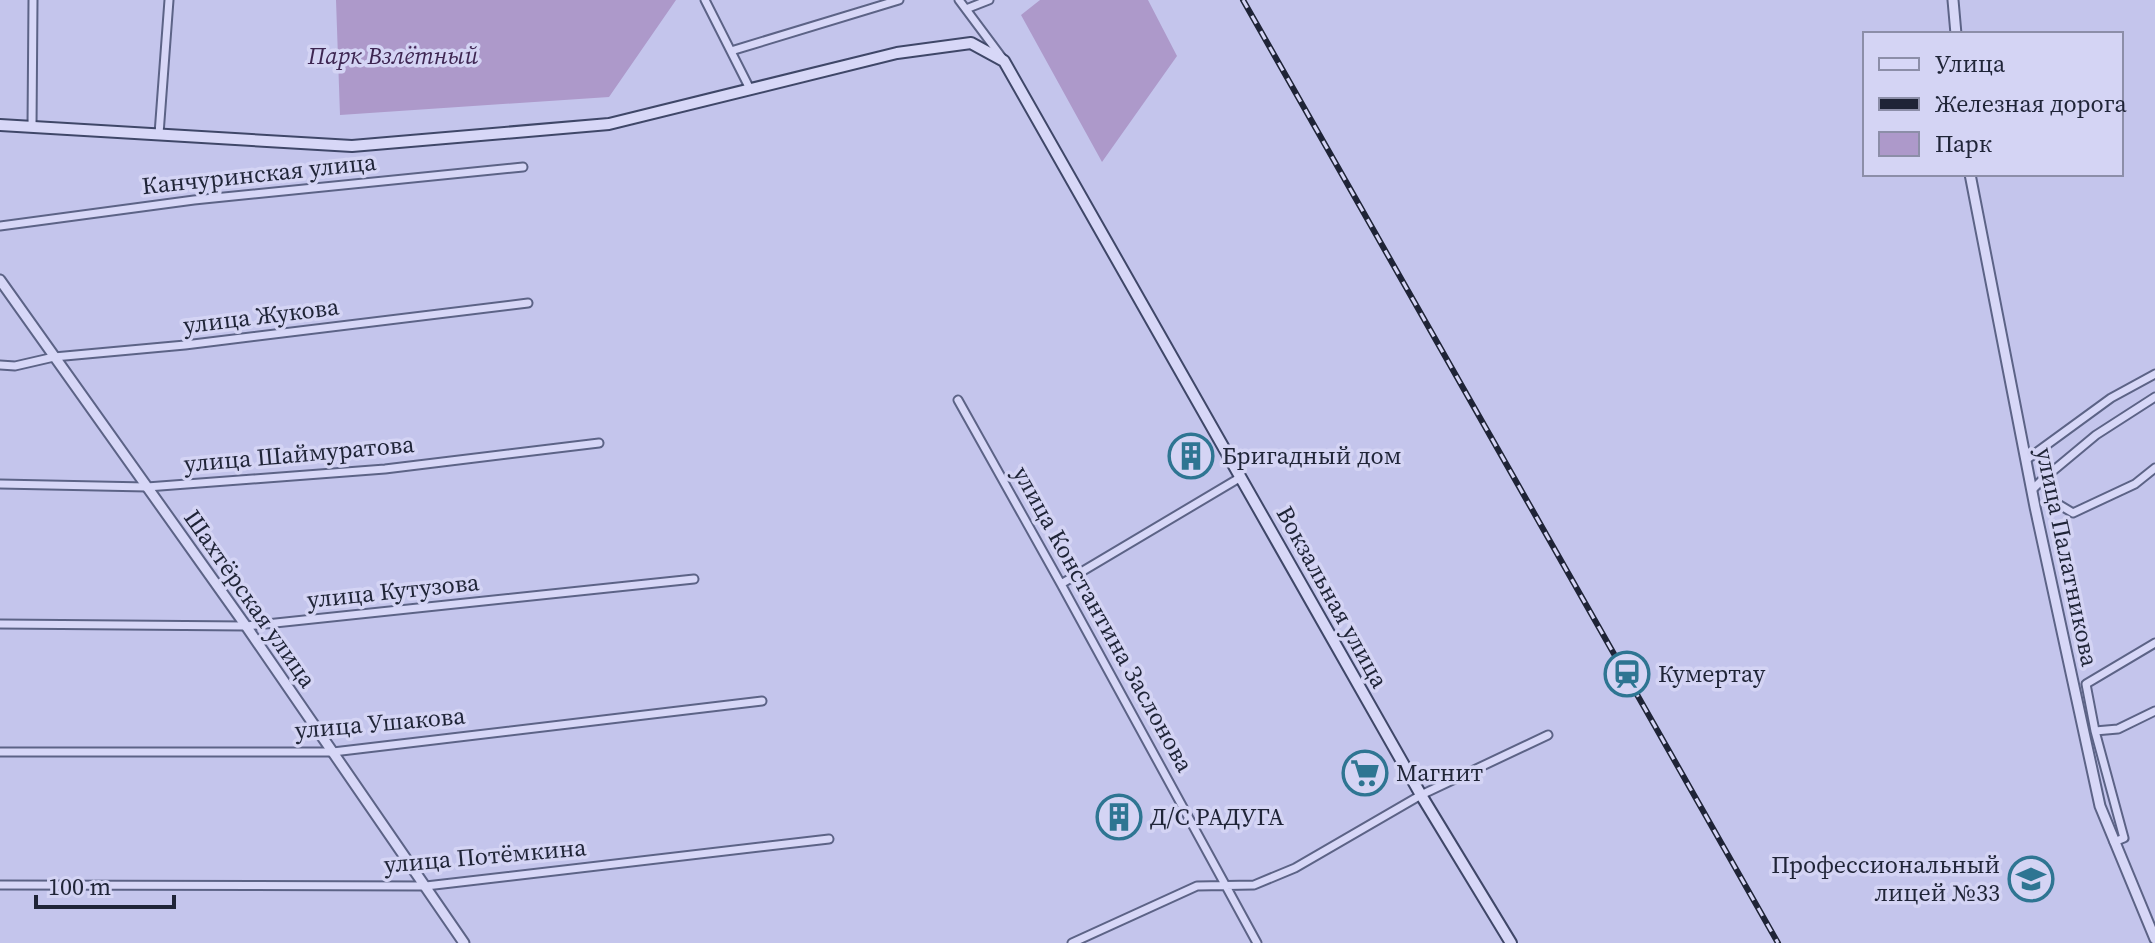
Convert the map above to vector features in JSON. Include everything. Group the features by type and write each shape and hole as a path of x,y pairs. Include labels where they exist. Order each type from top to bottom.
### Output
{"main road":[{"path":"0,125 352,146 609,124 897,53 971,43 1004,61"},
{"name":"Вокзальная улица","path":"1004,61 1421,795 1511,943"}],"street":[{"path":"32,127 33,0"},
{"path":"159,134 169,0"},
{"path":"705,0 750,89"},
{"path":"731,51 899,0"},
{"path":"959,0 1004,61"},
{"path":"966,9 989,0"},
{"path":"1953,0 1956,32"},
{"name":"Канчуринская улица","path":"0,226 194,200 523,167"},
{"name":"улица Палатникова","path":"1970,176 2032,490 2100,806 2155,939"},
{"name":"Шахтёрская улица","path":"0,280 246,626 464,943"},
{"name":"улица Жукова","path":"0,365 15,366 54,357 185,345 528,303"},
{"path":"2026,460 2111,398 2155,374"},
{"path":"2032,490 2096,435 2155,397"},
{"name":"улица Константина Заслонова","path":"958,400 1257,943"},
{"name":"улица Шаймуратова","path":"0,484 147,487 385,469 599,443"},
{"path":"2042,480 2053,501 2073,513 2135,484 2155,468"},
{"path":"1061,584 1241,477"},
{"name":"улица Кутузова","path":"0,624 246,626 694,579"},
{"path":"2114,842 2124,838 2095,731 2086,684 2155,643"},
{"name":"улица Ушакова","path":"0,752 333,752 762,701"},
{"path":"2095,731 2118,729 2155,711"},
{"path":"1072,943 1197,886 1254,885 1295,868 1421,795 1548,735"},
{"name":"улица Потёмкина","path":"0,885 426,886 829,839"}],"green space":[{"name":"Парк Взлётный","path":"336,0 676,0 609,97 340,115"},
{"path":"1040,0 1148,0 1177,56 1102,162 1021,15"}],"railway":[{"path":"1243,0 1778,943"}],"place":[{"name":"Бригадный дом","path":"1191,456"},
{"name":"Кумертау","path":"1627,674"},
{"name":"Магнит","path":"1365,773"},
{"name":"Д/С РАДУГА","path":"1119,817"},
{"name":"Профессиональный лицей №33","path":"2031,879"}]}
